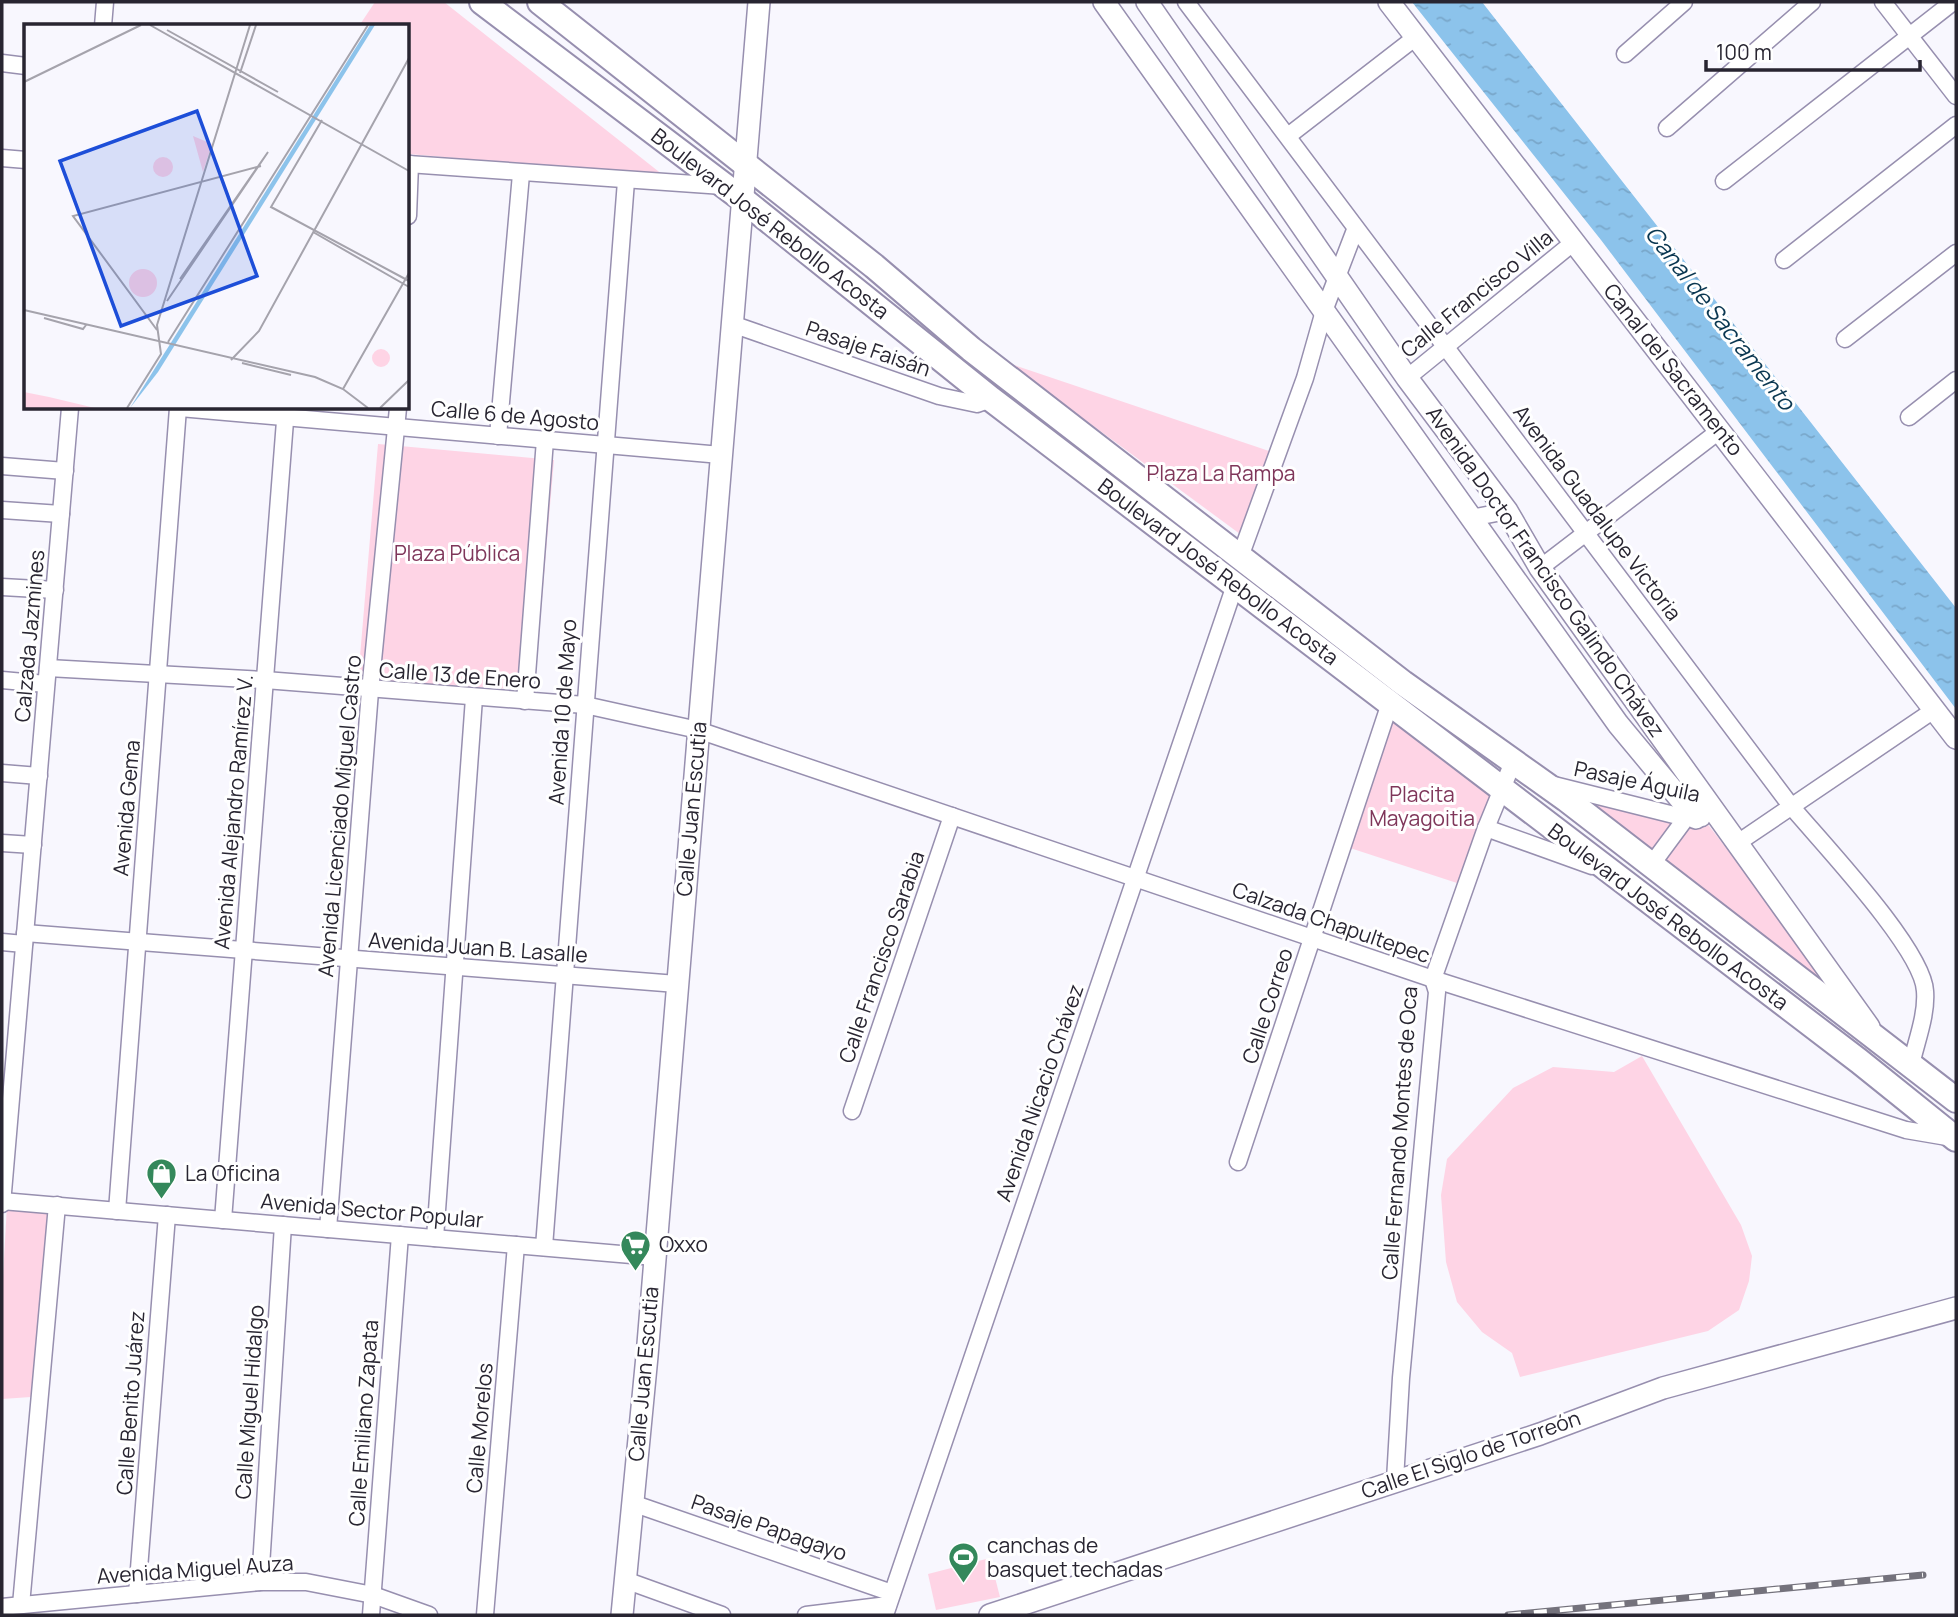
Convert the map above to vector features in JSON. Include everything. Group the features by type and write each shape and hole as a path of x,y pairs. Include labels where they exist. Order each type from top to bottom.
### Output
{"main road":[{"name":"Boulevard José Rebollo Acosta","path":"482,2 733,193 991,399 1859,1061 1956,1139"},
{"name":"Boulevard José Rebollo Acosta","path":"540,2 874,266 971,349 1340,635 1545,783 1956,1100"},
{"path":"1235,585 1244,581 1258,583 1320,627 1340,635"}],"street":[{"path":"103,24 105,2"},
{"name":"Calle Juan Escutia","path":"622,1615 655,1257 732,324 733,193 745,165 759,2"},
{"name":"Avenida Doctor Francisco Galindo Chávez","path":"1104,2 1618,724 1691,818"},
{"name":"Avenida Doctor Francisco Galindo Chávez","path":"1147,2 1407,378 1507,510 1540,568 1739,842 1875,1036"},
{"name":"Avenida Guadalupe Victoria","path":"1186,2 1791,806 1875,907 1915,961 1926,992 1910,1065"},
{"name":"Canal del Sacramento","path":"1389,2 1956,738"},
{"path":"1625,54 1684,2"},
{"path":"1667,128 1812,2"},
{"path":"1883,2 1956,96"},
{"path":"1724,181 1952,2"},
{"path":"1288,136 1416,37"},
{"path":"2,63 24,66"},
{"path":"1784,260 1956,125"},
{"path":"2,158 24,160"},
{"path":"410,164 626,181 733,193"},
{"path":"498,436 522,174"},
{"name":"Avenida 10 de Mayo","path":"544,1247 626,181"},
{"path":"1240,557 1305,378 1324,311 1355,230"},
{"name":"Calle Francisco Villa","path":"1407,378 1574,242"},
{"path":"1846,339 1956,253"},
{"name":"Pasaje Faisán","path":"732,324 939,396 977,404 991,399"},
{"path":"1909,418 1956,380"},
{"name":"Calzada Jazmines","path":"2,1201 9,1033 25,938 70,410"},
{"name":"Avenida Gema","path":"117,1210 179,410"},
{"name":"Calle 6 de Agosto","path":"232,410 286,412 397,427 721,455"},
{"name":"Avenida Licenciado Miguel Castro","path":"328,1229 370,691 398,410"},
{"name":"Avenida Alejandro Ramírez V.","path":"223,1220 286,412"},
{"path":"1540,568 1719,430"},
{"path":"525,701 545,440"},
{"path":"2,466 65,471"},
{"path":"2,510 61,514"},
{"path":"1471,518 1507,510"},
{"name":"Avenida Nicacio Chávez","path":"888,1605 1235,585"},
{"path":"2,587 55,590"},
{"name":"Calle 13 de Enero","path":"2,680 47,676 158,676 265,680 370,691 585,705 698,730"},
{"path":"435,1238 474,698"},
{"name":"Calle Correo","path":"1238,1162 1391,703"},
{"path":"1739,842 1934,710"},
{"name":"Calzada Chapultepec","path":"698,730 1433,979 1906,1130 1956,1139"},
{"name":"Calle Fernando Montes de Oca","path":"1395,1480 1401,1378 1437,992 1433,979 1486,828 1513,762"},
{"path":"2,772 38,776"},
{"name":"Pasaje Águila","path":"1545,783 1691,818 1721,818"},
{"name":"Calle Francisco Sarabia","path":"852,1111 952,816"},
{"path":"1652,864 1691,818"},
{"path":"1486,828 1612,873"},
{"path":"2,843 33,845"},
{"name":"Avenida Juan B. Lasalle","path":"2,942 25,938 137,940 349,960 565,974 677,985"},
{"name":"Avenida Sector Popular","path":"2,1201 655,1257"},
{"path":"21,1605 57,1205"},
{"name":"Calle Benito Juárez","path":"137,1594 167,1215"},
{"name":"Calle Miguel Hidalgo","path":"260,1582 283,1225"},
{"name":"Calle Emiliano Zapata","path":"371,1615 400,1235"},
{"name":"Calle Morelos","path":"485,1615 516,1245"},
{"name":"Calle El Siglo de Torreón","path":"990,1615 1114,1577 1395,1480 1540,1434 1663,1388 1956,1308"},
{"name":"Pasaje Papagayo","path":"632,1503 888,1605"},
{"path":"625,1580 722,1615"},
{"name":"Avenida Miguel Auza","path":"2,1607 260,1582 306,1582 373,1595 429,1615"},
{"path":"806,1615 888,1605"}],"green space":[{"path":"375,2 444,2 663,175 410,154 410,24 360,24"},
{"name":"Plaza La Rampa","path":"1008,363 1269,451 1240,534"},
{"name":"Plaza Pública","path":"378,444 554,460 534,690 358,680"},
{"name":"Placita Mayagoitia","path":"1393,707 1496,788 1460,884 1344,846"},
{"path":"1572,792 1706,822 1855,1014"},
{"path":"1642,1056 1741,1225 1752,1256 1749,1281 1739,1310 1708,1331 1520,1377 1512,1353 1482,1332 1457,1302 1446,1262 1441,1195 1447,1159 1513,1088 1553,1067 1614,1072"},
{"path":"7,1205 52,1210 31,1397 2,1399 2,1295"},
{"name":"canchas de basquet techadas","path":"990,1558 1000,1597 936,1610 928,1574"}],"water":[{"name":"Canal de Sacramento","path":"1412,2 1482,2 1956,608 1956,709 1601,240"}],"railway":[{"path":"1508,1615 1923,1575"}],"place":[{"name":"La Oficina","path":"162,1201"},
{"name":"Oxxo","path":"636,1272"},
{"name":"canchas de basquet techadas","path":"964,1585"}]}
